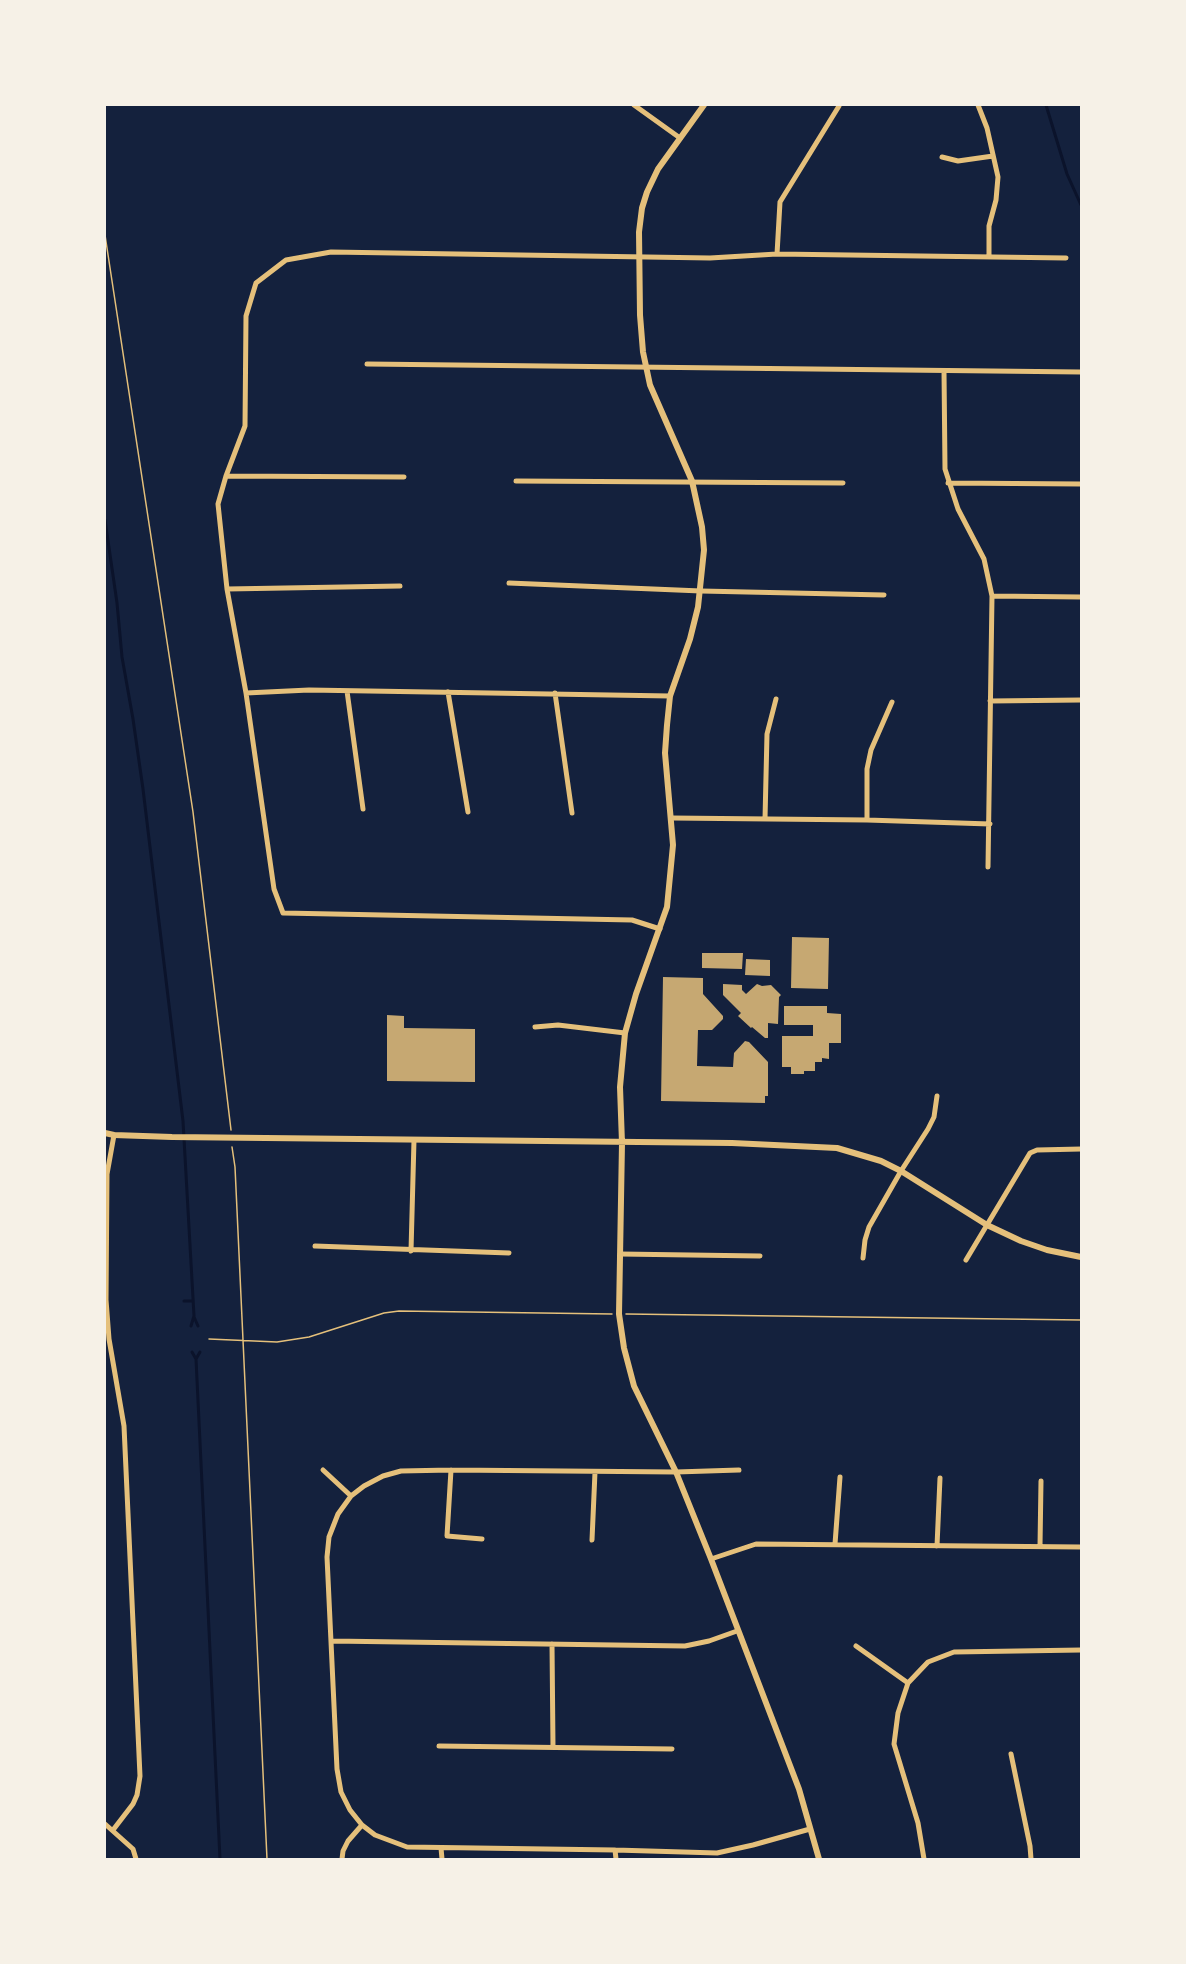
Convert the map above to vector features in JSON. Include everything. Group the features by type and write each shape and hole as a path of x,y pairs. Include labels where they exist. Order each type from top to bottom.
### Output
{"street":[{"path":"634,105 680,138"},
{"path":"704,105 658,169 647,192 640,224 640,315 646,368 650,385 692,481 704,550 701,591 690,639 670,696 665,753 673,845 667,907 636,994 625,1033 620,1087 622,1143 619,1314 624,1348 634,1386 676,1472 711,1559 796,1779 819,1859"},
{"path":"978,105 987,128 998,177 996,200 989,226 989,256"},
{"path":"777,254 780,202 838,106"},
{"path":"942,157 958,161 993,156"},
{"path":"660,929 632,920 283,913 274,889 246,693 227,589 218,504 245,426 246,316 256,283 286,260 331,252 710,258 777,254 1066,258"},
{"path":"367,364 1081,372"},
{"path":"944,371 945,469 958,509 984,559 992,596 988,867"},
{"path":"226,476 404,477"},
{"path":"516,481 843,483"},
{"path":"948,483 1081,484"},
{"path":"509,583 701,591 884,595"},
{"path":"227,589 400,586"},
{"path":"992,596 1081,597"},
{"path":"246,693 309,690 670,696"},
{"path":"347,691 363,809"},
{"path":"448,692 468,812"},
{"path":"555,693 572,813"},
{"path":"765,819 767,734 776,699"},
{"path":"990,701 1081,700"},
{"path":"867,820 867,769 871,750 892,702"},
{"path":"672,818 990,824"},
{"path":"535,1027 558,1025 625,1033"},
{"path":"863,1258 869,1227 934,1117 937,1096"},
{"path":"105,1133 192,1138 732,1143 837,1148 881,1161 901,1171 987,1225 1047,1250 1081,1257"},
{"path":"113,1830 133,1804 140,1776 124,1426 109,1339 106,1300 106,1174 114,1135"},
{"path":"411,1251 414,1140"},
{"path":"966,1260 1030,1153 1044,1149 1081,1149"},
{"path":"315,1246 509,1253"},
{"path":"620,1254 760,1256"},
{"path":"323,1470 351,1496"},
{"path":"451,1470 447,1536 482,1539"},
{"path":"738,1470 401,1472 383,1476 351,1496 338,1514 329,1537 327,1557 336,1769 340,1792 362,1825 375,1835 407,1848 615,1850 717,1856 810,1829"},
{"path":"592,1540 596,1472"},
{"path":"835,1544 840,1477"},
{"path":"937,1546 940,1478"},
{"path":"1040,1546 1041,1481"},
{"path":"711,1559 756,1544 1081,1547"},
{"path":"331,1641 685,1646 709,1641 737,1631"},
{"path":"552,1644 553,1746"},
{"path":"856,1646 908,1683"},
{"path":"924,1859 918,1823 894,1744 898,1713 908,1683 928,1662 954,1652 1081,1650"},
{"path":"439,1746 672,1749"},
{"path":"1011,1754 1031,1859"},
{"path":"105,1824 132,1849 136,1859"},
{"path":"342,1859 348,1841 362,1825"},
{"path":"441,1848 442,1859"},
{"path":"615,1850 616,1859"}],"path":[{"path":"105,235 193,812 235,1167 267,1859"},
{"path":"209,1339 277,1342 309,1337 384,1313 399,1311 1081,1320"}],"building":[{"path":"792,937 829,938 828,989 791,988"},
{"path":"702,953 743,953 742,969 702,968"},
{"path":"746,959 770,960 770,976 745,975"},
{"path":"663,977 703,978 703,994 723,1016 723,1019 712,1030 698,1030 697,1066 733,1067 734,1053 745,1041 749,1042 768,1062 768,1096 765,1096 765,1103 661,1101"},
{"path":"723,984 742,985 742,990 746,994 757,984 771,985 781,995 778,1024 768,1023 768,1038 751,1028 738,1016 741,1013 723,995"},
{"path":"784,1006 827,1006 827,1013 841,1014 841,1043 829,1043 829,1059 822,1058 822,1062 815,1062 815,1071 791,1074 791,1067 782,1067 782,1036 813,1036 813,1025 784,1025"},
{"path":"387,1015 404,1016 404,1028 475,1029 475,1082 387,1081"}],"waterway":[{"path":"1046,105 1067,174 1081,205"},
{"path":"105,520 122,657 143,789 183,1121 194,1316 191,1326"},
{"path":"184,1301 193,1301"},
{"path":"194,1317 198,1326"},
{"path":"192,1352 196,1359 220,1859"},
{"path":"196,1359 200,1352"}]}
